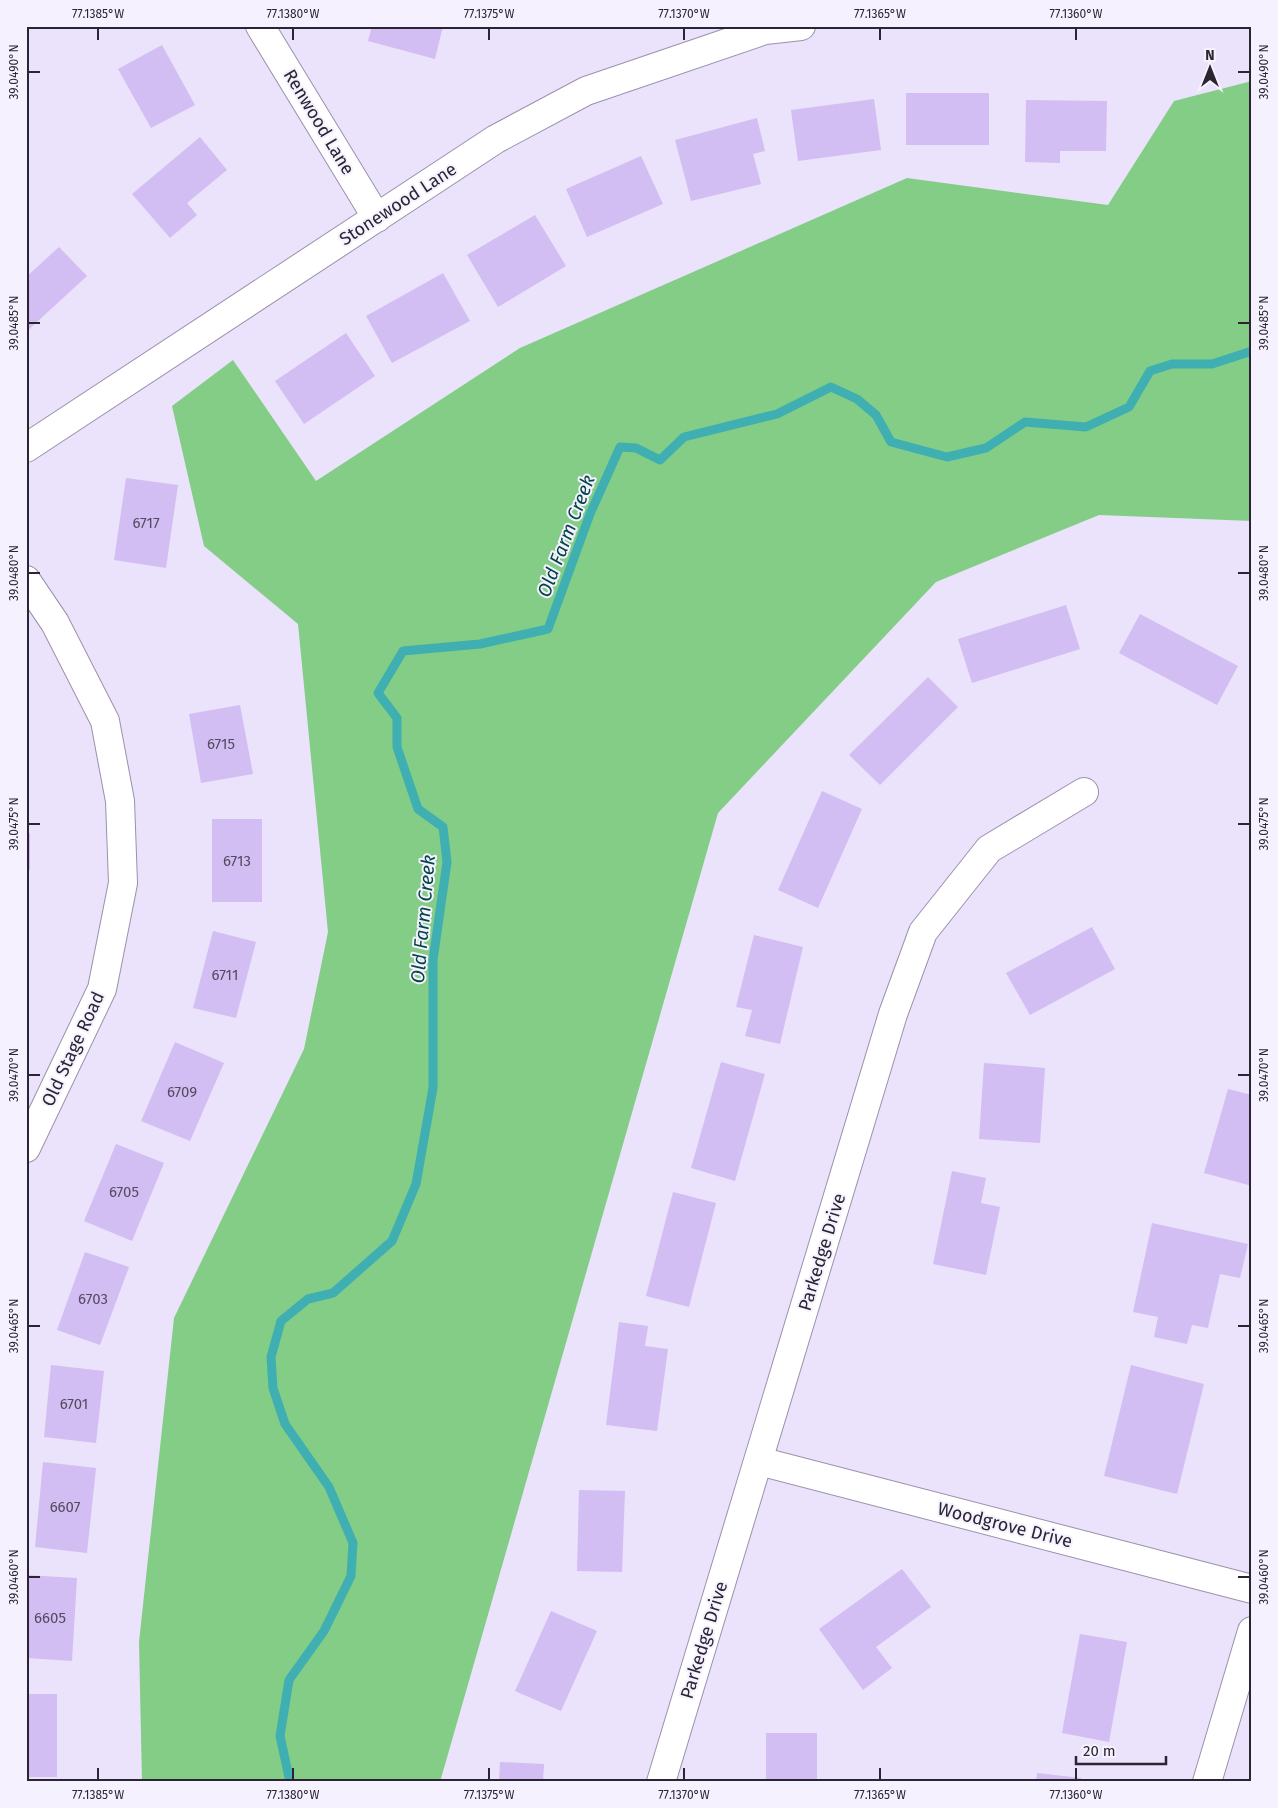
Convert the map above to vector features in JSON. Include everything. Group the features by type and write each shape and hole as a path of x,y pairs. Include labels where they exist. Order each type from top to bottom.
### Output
{"street":[{"name":"Renwood Lane","path":"260,26 377,218"},
{"name":"Stonewood Lane","path":"26,448 496,139 586,91 764,30 801,26"},
{"name":"Old Stage Road","path":"26,580 55,623 105,721 120,801 123,883 102,989 26,1148"},
{"name":"Parkedge Drive","path":"661,1782 893,1014 923,932 989,849 1084,792"},
{"name":"Woodgrove Drive","path":"759,1461 1252,1589"},
{"path":"1207,1782 1252,1631"}],"green space":[{"path":"1252,81 1252,521 1099,515 936,582 718,813 440,1782 142,1782 139,1642 174,1318 304,1049 328,932 298,624 204,546 172,406 233,360 316,481 520,348 907,178 1108,205 1174,101"}],"building":[{"path":"372,26 443,26 435,59 368,41"},
{"path":"162,45 195,105 151,128 118,69"},
{"path":"906,93 989,93 989,145 906,145"},
{"path":"874,99 881,150 798,161 791,110"},
{"path":"1026,100 1107,101 1106,151 1060,151 1060,163 1025,162"},
{"path":"757,118 765,151 753,154 761,184 691,201 675,140"},
{"path":"200,137 227,170 187,203 197,215 170,238 132,194"},
{"path":"641,156 663,204 587,237 566,189"},
{"path":"535,215 566,266 498,307 467,255"},
{"path":"59,247 87,276 26,332 26,277"},
{"path":"443,273 470,321 392,363 366,316"},
{"path":"346,333 375,376 304,424 275,381"},
{"path":"126,478 178,485 166,568 114,560"},
{"path":"1066,605 1080,649 972,683 958,639"},
{"path":"1140,614 1238,666 1217,705 1119,653"},
{"path":"928,677 958,707 880,785 849,755"},
{"path":"240,705 253,774 201,783 189,714"},
{"path":"822,791 862,809 818,908 778,890"},
{"path":"212,819 262,819 262,902 212,902"},
{"path":"26,833 30,833 30,870 26,870"},
{"path":"1092,927 1115,969 1030,1015 1006,973"},
{"path":"213,931 256,942 236,1018 193,1008"},
{"path":"754,935 803,947 780,1044 745,1036 752,1010 736,1007"},
{"path":"175,1042 224,1063 190,1141 141,1121"},
{"path":"721,1062 765,1074 735,1181 691,1168"},
{"path":"984,1063 1045,1068 1040,1143 979,1139"},
{"path":"1228,1089 1252,1095 1252,1186 1204,1173"},
{"path":"116,1144 164,1163 132,1241 84,1221"},
{"path":"952,1171 986,1178 981,1203 1000,1207 986,1275 933,1264"},
{"path":"673,1192 716,1203 689,1307 646,1296"},
{"path":"1152,1223 1248,1244 1240,1278 1220,1274 1208,1328 1192,1325 1187,1344 1154,1337 1158,1317 1133,1312"},
{"path":"85,1252 129,1267 100,1345 57,1330"},
{"path":"619,1322 648,1326 645,1346 668,1349 657,1431 606,1425"},
{"path":"51,1365 104,1371 96,1443 44,1437"},
{"path":"1131,1365 1204,1384 1177,1494 1104,1476"},
{"path":"43,1462 96,1468 87,1553 35,1547"},
{"path":"579,1490 625,1491 622,1572 577,1571"},
{"path":"902,1569 931,1607 876,1647 892,1668 863,1690 819,1629"},
{"path":"26,1575 77,1578 72,1661 26,1658"},
{"path":"551,1611 597,1631 561,1711 515,1691"},
{"path":"1080,1634 1127,1642 1109,1742 1062,1733"},
{"path":"26,1694 57,1694 57,1777 26,1777"},
{"path":"766,1733 817,1733 817,1782 766,1782"},
{"path":"500,1762 544,1764 543,1782 499,1782"},
{"path":"1037,1773 1081,1778 1081,1782 1036,1782"}],"waterway":[{"name":"Old Farm Creek","path":"290,1782 280,1736 289,1680 324,1631 351,1576 353,1543 329,1487 285,1424 273,1388 271,1357 281,1321 308,1299 333,1293 392,1241 416,1184 433,1088 433,960 447,862 443,827 418,809 397,747 397,718 378,693 403,651 480,644 548,629 590,514 620,447 636,448 660,460 684,437 777,414 831,387 857,399 876,415 891,442 947,457 986,448 1025,422 1086,427 1129,407 1150,371 1172,364 1212,364 1252,351"}]}
